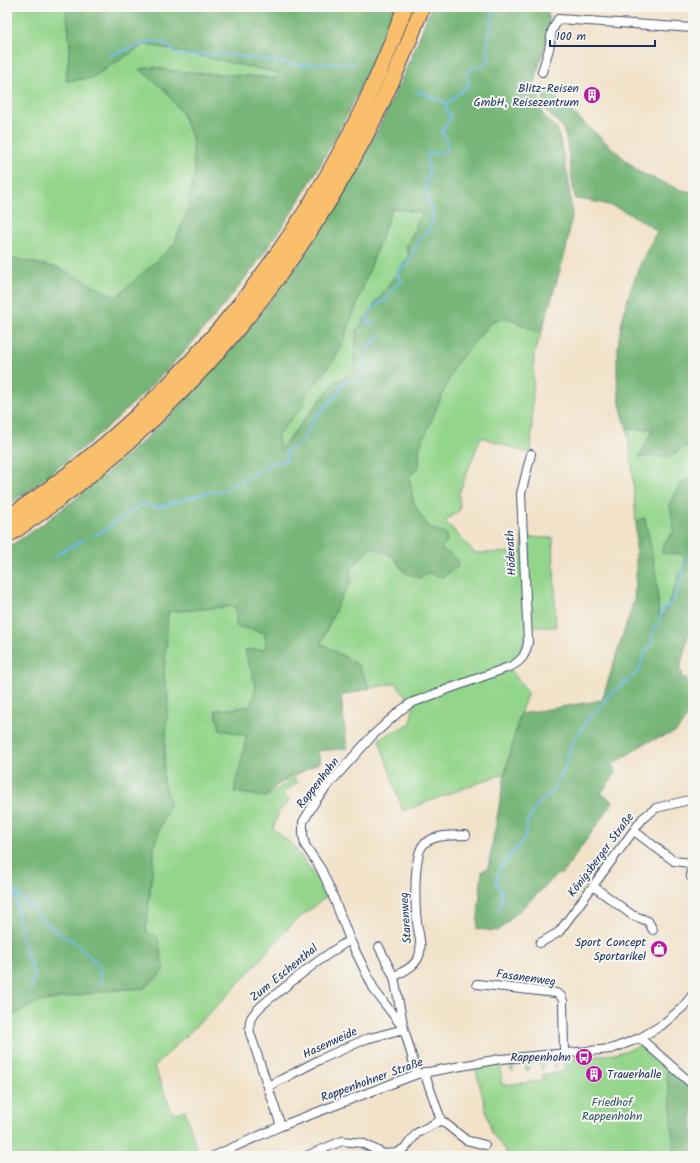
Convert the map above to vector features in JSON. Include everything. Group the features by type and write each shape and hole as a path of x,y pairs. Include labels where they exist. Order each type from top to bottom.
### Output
{"highway":[{"path":"7,518 44,493 134,418 203,350 247,295 298,225 339,154 373,85 405,7"},
{"path":"7,536 94,472 142,430 214,357 268,292 328,204 368,132 397,71 422,7"}],"street":[{"path":"542,72 549,49 552,31 558,19 693,28"},
{"name":"Höderath","path":"526,652 528,642 521,494 531,454"},
{"name":"Rappenhohn","path":"404,1029 375,991 350,940 331,891 321,870 305,845 302,828 306,814 321,794 372,736 400,710 438,693 512,665 522,659 526,652"},
{"name":"Königsberger Straße","path":"540,943 559,932 643,818 656,808 693,800"},
{"path":"634,831 674,861 690,863 691,877"},
{"name":"Starenweg","path":"394,977 415,964 420,954 415,910 419,884 418,860 423,844 446,836 466,835"},
{"path":"593,886 632,915 648,921 653,930"},
{"name":"Zum Eschenthal","path":"282,1126 250,1033 249,1028 251,1018 265,1003 306,970 328,953 350,940"},
{"path":"379,947 394,977"},
{"name":"Rappenhohn","path":"394,977 404,1029 441,1120"},
{"name":"Fasanenweg","path":"477,984 556,993 561,996 563,1001 564,1053"},
{"name":"Rappenhohner Straße","path":"214,1156 282,1126 421,1073 500,1059 611,1049 640,1038 674,1016 693,994"},
{"name":"Hasenweide","path":"269,1086 318,1060 366,1039 404,1029"},
{"path":"640,1038 693,1085"},
{"path":"306,1156 342,1142 362,1143 384,1154 397,1153 406,1147 417,1133 441,1120 466,1140 485,1145"}],"green space":[{"path":"7,7 66,7 70,45 66,81 91,78 145,44 278,73 277,78 173,71 155,67 140,69 165,90 181,112 192,137 195,174 188,208 174,245 116,298 59,268 7,257"},
{"path":"66,7 395,7 363,83 326,155 285,222 239,286 189,346 133,403 73,456 7,506 7,257 59,268 116,297 174,245 188,208 195,174 192,137 181,112 165,90 139,69 155,67 173,71 277,78 278,73 145,44 91,78 66,81 70,45"},
{"path":"431,7 547,7 550,29 535,84 543,115 557,129 568,177 572,215 566,250 541,334 508,318 492,321 455,365 419,449 419,466 409,477 414,504 428,527 446,534 447,542 441,548 456,558 458,567 443,577 428,573 419,578 404,572 393,556 371,547 350,570 351,583 341,597 321,643 358,665 370,688 341,696 347,748 318,751 320,762 277,785 266,797 234,792 247,736 220,729 215,710 251,706 256,687 245,650 266,649 265,633 236,626 235,606 168,612 164,676 168,697 163,782 170,801 155,842 146,931 158,938 164,969 157,978 144,988 104,991 38,1002 7,1018 7,548 53,517 124,458 174,410 222,360 265,307 306,252 342,194 376,134 405,71","holes":["392,208 422,213 406,248 409,256 357,330 353,374 335,382 280,450 278,434 304,405 306,392 321,378 340,350"]},
{"path":"544,87 639,172 681,190 693,192 693,442 670,456 639,457 653,429 627,429 620,404 617,381 620,333 631,287 641,262 657,231 628,213 609,205 575,199 566,138 562,127 547,112 542,93"},
{"path":"392,208 422,213 406,247 409,256 357,330 354,374 335,382 280,450 277,434 304,405 306,392 321,378 340,350"},
{"path":"508,318 541,334 534,354 531,454 481,437 459,493 460,510 445,521 475,553 522,552 522,537 553,538 556,627 527,627 526,652 509,667 528,692 520,714 505,773 403,811 379,739 411,723 413,706 396,683 370,688 358,665 321,643 341,597 351,583 350,570 371,547 393,556 404,572 455,558 440,548 446,534 428,527 414,504 409,477 419,466 419,449 455,365 492,321"},
{"path":"627,429 653,429 639,457 670,456 693,442 693,477 681,482 670,504 674,531 663,545 663,553 680,554 686,558 663,617 659,616 656,574 645,518 636,521 631,457"},
{"path":"693,477 693,618 679,672 683,673 681,677 687,679 693,702 693,709 676,732 647,742 612,765 616,773 601,793 613,802 562,874 558,874 498,931 477,929 482,871 488,868 505,773 520,714 602,700 634,600 636,577 636,521 645,518 656,574 659,616 663,617 686,558 680,554 662,553 663,545 674,531 670,504 681,482"},
{"path":"235,606 265,633 266,649 245,650 256,687 251,706 215,710 220,729 247,736 234,792 266,797 294,778 298,782 283,793 290,801 279,811 273,829 293,845 329,895 293,923 230,993 154,1067 173,1114 185,1110 198,1154 167,1156 7,1156 7,1018 38,1002 104,991 144,988 146,932 155,842 170,802 163,782 168,697 164,676 168,612"},
{"name":"Friedhof Rappenhohn","path":"640,1046 665,1066 671,1098 674,1150 670,1156 647,1156 634,1152 617,1156 509,1156 492,1133 475,1067 531,1058 552,1058 559,1060 556,1068 554,1068 552,1062 544,1062 544,1068 541,1069 540,1063 528,1064 529,1070 526,1071 525,1065 513,1066 514,1071 511,1071 510,1066 500,1067 502,1085 543,1081 542,1075 563,1072 564,1062 568,1059 614,1054"},
{"path":"665,1066 693,1090 693,1156 670,1156 673,1150 671,1103"}],"waterway":[{"path":"376,325 368,323 366,319 378,303 385,301 395,286 403,281 397,276 401,267 407,266 420,238 429,229 433,220 432,209 428,202 425,182 429,175 427,155 429,152 439,155 444,152 448,146 442,132 451,117 445,108 450,101 469,84 467,75 473,67 485,66 489,58 487,47 494,7"},
{"path":"109,56 151,41 163,42 180,56 225,54 300,65 354,63"},
{"path":"416,91 448,103"},
{"path":"94,535 111,527 112,523 142,505 159,507 209,492 223,491 272,463 286,461 286,452 303,440 313,420 339,392 341,385 346,381 355,383 363,376 365,352 379,337 379,335"},
{"path":"55,557 62,551 84,540"},
{"path":"659,621 663,609 671,602 677,591 683,567 687,562 693,546"},
{"path":"497,910 502,903 501,891 496,882 499,870 522,842 526,833 527,823 534,809 555,788 565,767 571,745 589,718 601,706 607,697 639,671 645,652 653,642 652,633 656,624"},
{"path":"7,862 9,866 8,877 15,892 53,929 77,944 99,965 101,984"},
{"path":"15,894 21,932 27,956 35,974 31,989"}],"place":[{"name":"Blitz-Reisen GmbH, Reisezentrum","path":"592,95"},
{"name":"Sport Concept Sportarikel","path":"659,949"},
{"name":"Rappenhohn","path":"584,1057"},
{"name":"Trauerhalle","path":"594,1074"}]}
